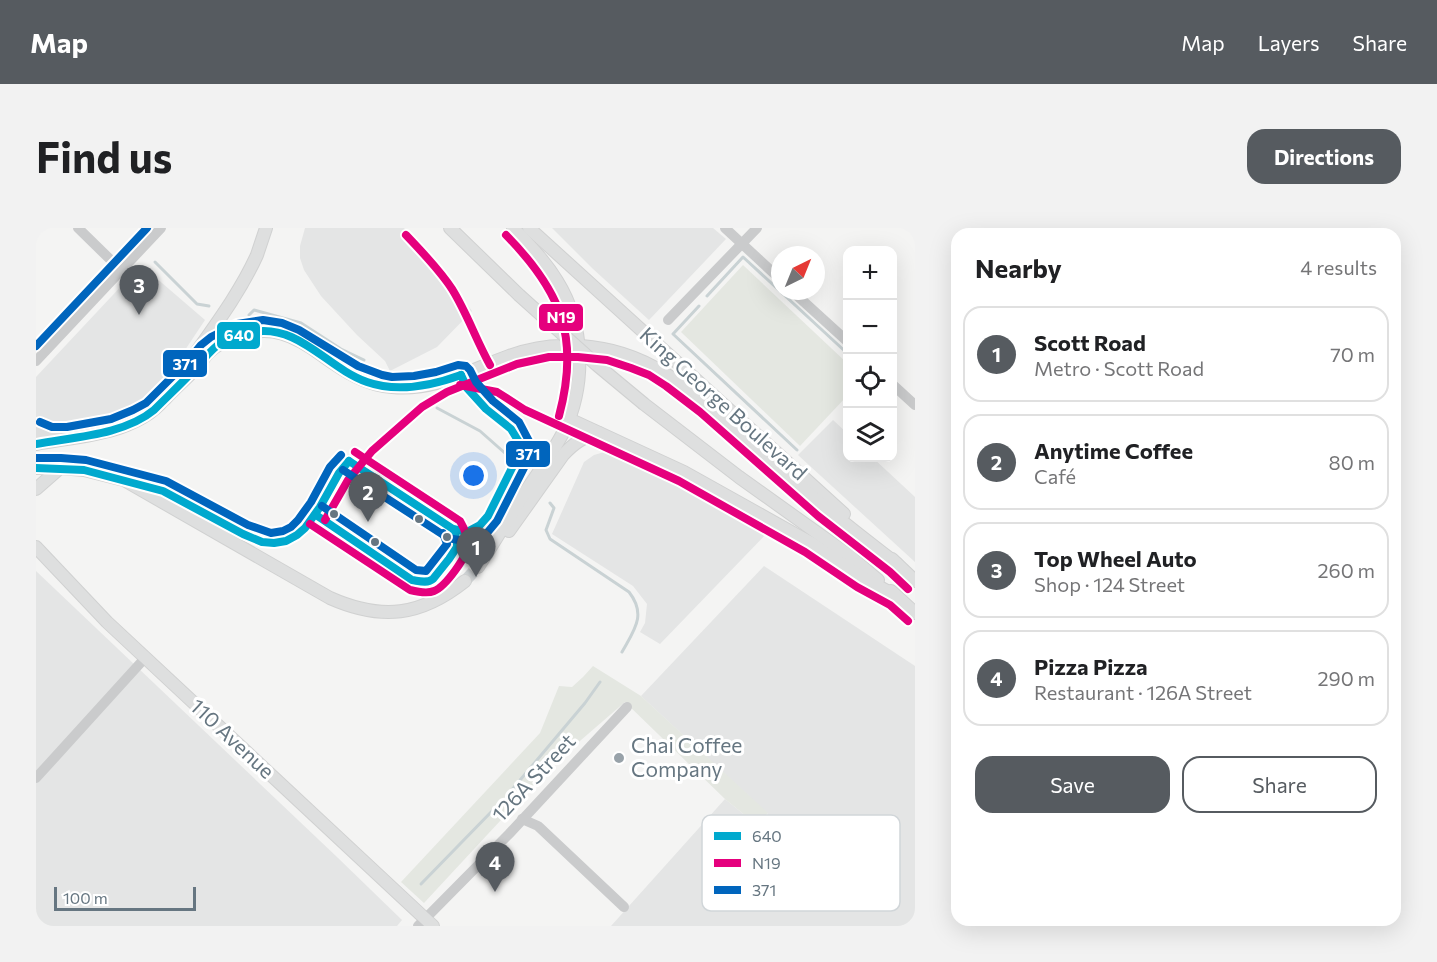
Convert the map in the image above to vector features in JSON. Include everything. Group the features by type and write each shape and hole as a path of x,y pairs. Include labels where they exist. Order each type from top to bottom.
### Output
{"main road":[{"path":"165,399 241,285 266,228"},
{"name":"King George Boulevard","path":"450,228 519,295 644,404 850,557 915,613"},
{"path":"513,228 548,266 558,282 570,309 579,346 579,368 577,387 563,433 480,564 495,552 563,455 576,442 599,433"},
{"name":"King George Boulevard","path":"529,228 915,581"},
{"path":"36,444 109,430 146,416 197,367 209,352 227,340 245,333 263,330 296,338 355,376 370,383 393,388 442,383 514,354 548,347 579,346 609,350 635,358 672,376 825,508 897,564"},
{"path":"569,419 684,472 811,543 863,578 896,596"},
{"path":"36,432 61,439"},
{"path":"36,468 84,470 124,480 321,593 356,608 379,612 414,609 441,598 465,581"},
{"path":"36,489 60,468"},
{"name":"110 Avenue","path":"36,547 107,622 426,924"}],"street":[{"path":"78,228 121,270"},
{"path":"36,361 161,228"},
{"path":"725,228 771,271"},
{"path":"668,320 757,228"},
{"path":"802,300 843,337"},
{"path":"897,389 915,405"},
{"path":"36,778 145,658"},
{"name":"126A Street","path":"426,924 627,707"},
{"path":"522,819 538,826 624,907"}],"shaded area":[{"path":"305,228 404,228 445,275 472,311 437,347 390,371 385,361 321,296 304,270 300,258 300,246"},
{"path":"552,228 713,228 726,239 649,320"},
{"path":"141,265 205,320 173,368 148,399 113,416 73,427 46,425 36,420 36,377"},
{"path":"743,265 771,291 771,300 780,300 843,359 843,400 800,446 681,332"},
{"path":"833,420 843,429 843,462 877,462 915,497 915,562 798,455"},
{"path":"608,451 622,452 771,529 660,644 640,632 645,623 647,604 633,586 552,534 584,462 594,455"},
{"path":"764,566 915,666 915,926 611,926 702,825 702,911 900,911 900,815 767,815 641,696"},
{"path":"36,571 402,920 397,926 36,926"},
{"path":"593,666 641,696 768,813 766,815 745,815 725,799 625,702 551,766 424,903 401,882 540,733 559,686 572,687"},
{"path":"725,799 745,815 711,815"}],"waterway":[{"path":"707,296 743,257 843,349"},
{"path":"155,262 197,304 209,306"},
{"path":"699,306 673,334 797,450"},
{"path":"249,315 254,310 301,323 341,349 364,360"},
{"path":"437,408 480,431 506,454"},
{"path":"550,503 554,508 546,530 550,539 629,592 634,600 638,615 637,622 622,652"},
{"path":"510,792 600,682"},
{"path":"421,884 495,808"}],"tunnel":[{"path":"465,581 478,567"}],"transit line":[{"name":"371","path":"36,346 147,228"},
{"name":"N19","path":"406,235 452,289 490,365"},
{"name":"N19","path":"506,235 541,276 553,297 561,318 566,339 567,363 559,416"},
{"name":"371","path":"40,422 52,427 67,427 111,419 133,410 146,403 211,337 237,324 263,320 282,323 299,330 358,366 382,375 414,376 458,365 466,366 476,382 493,401 519,422 529,441 528,460 497,521 487,533 469,542 448,538 343,470"},
{"name":"640","path":"36,444 98,434 142,418 154,410 218,345 233,337 253,332 269,331 285,334 353,376 379,385 414,387 461,375"},
{"name":"N19","path":"325,520 348,480 372,451 422,407 447,392 517,364 549,357 607,360 649,375 666,386 700,412 818,516 890,572 908,589"},
{"name":"640","path":"349,461 453,529 467,532 480,525 488,516 518,456 519,442 511,429 486,409 467,388 461,375"},
{"name":"N19","path":"460,385 497,392 525,410 679,481 805,552 857,587 890,605 908,621"},
{"name":"N19","path":"310,524 410,590 425,593 434,591 450,578 460,563 468,544 467,535 460,521 355,452"},
{"name":"371","path":"36,458 86,460 166,481 248,525 271,533 283,531 298,520 311,502 330,467 341,455"},
{"name":"640","path":"36,468 84,470 163,491 243,534 262,542 274,543 286,541 305,528 349,461"},
{"name":"371","path":"322,506 416,570 426,571 447,544 443,533"},
{"name":"640","path":"316,515 412,580 423,582 433,579 457,547 453,529"}],"place":[{"name":"Top Wheel Auto","path":"139,315"},
{"name":"Anytime Coffee","path":"368,522"},
{"name":"Scott Road","path":"476,577"},
{"name":"Chai Coffee Company","path":"619,758"},
{"name":"Pizza Pizza","path":"495,892"}]}
